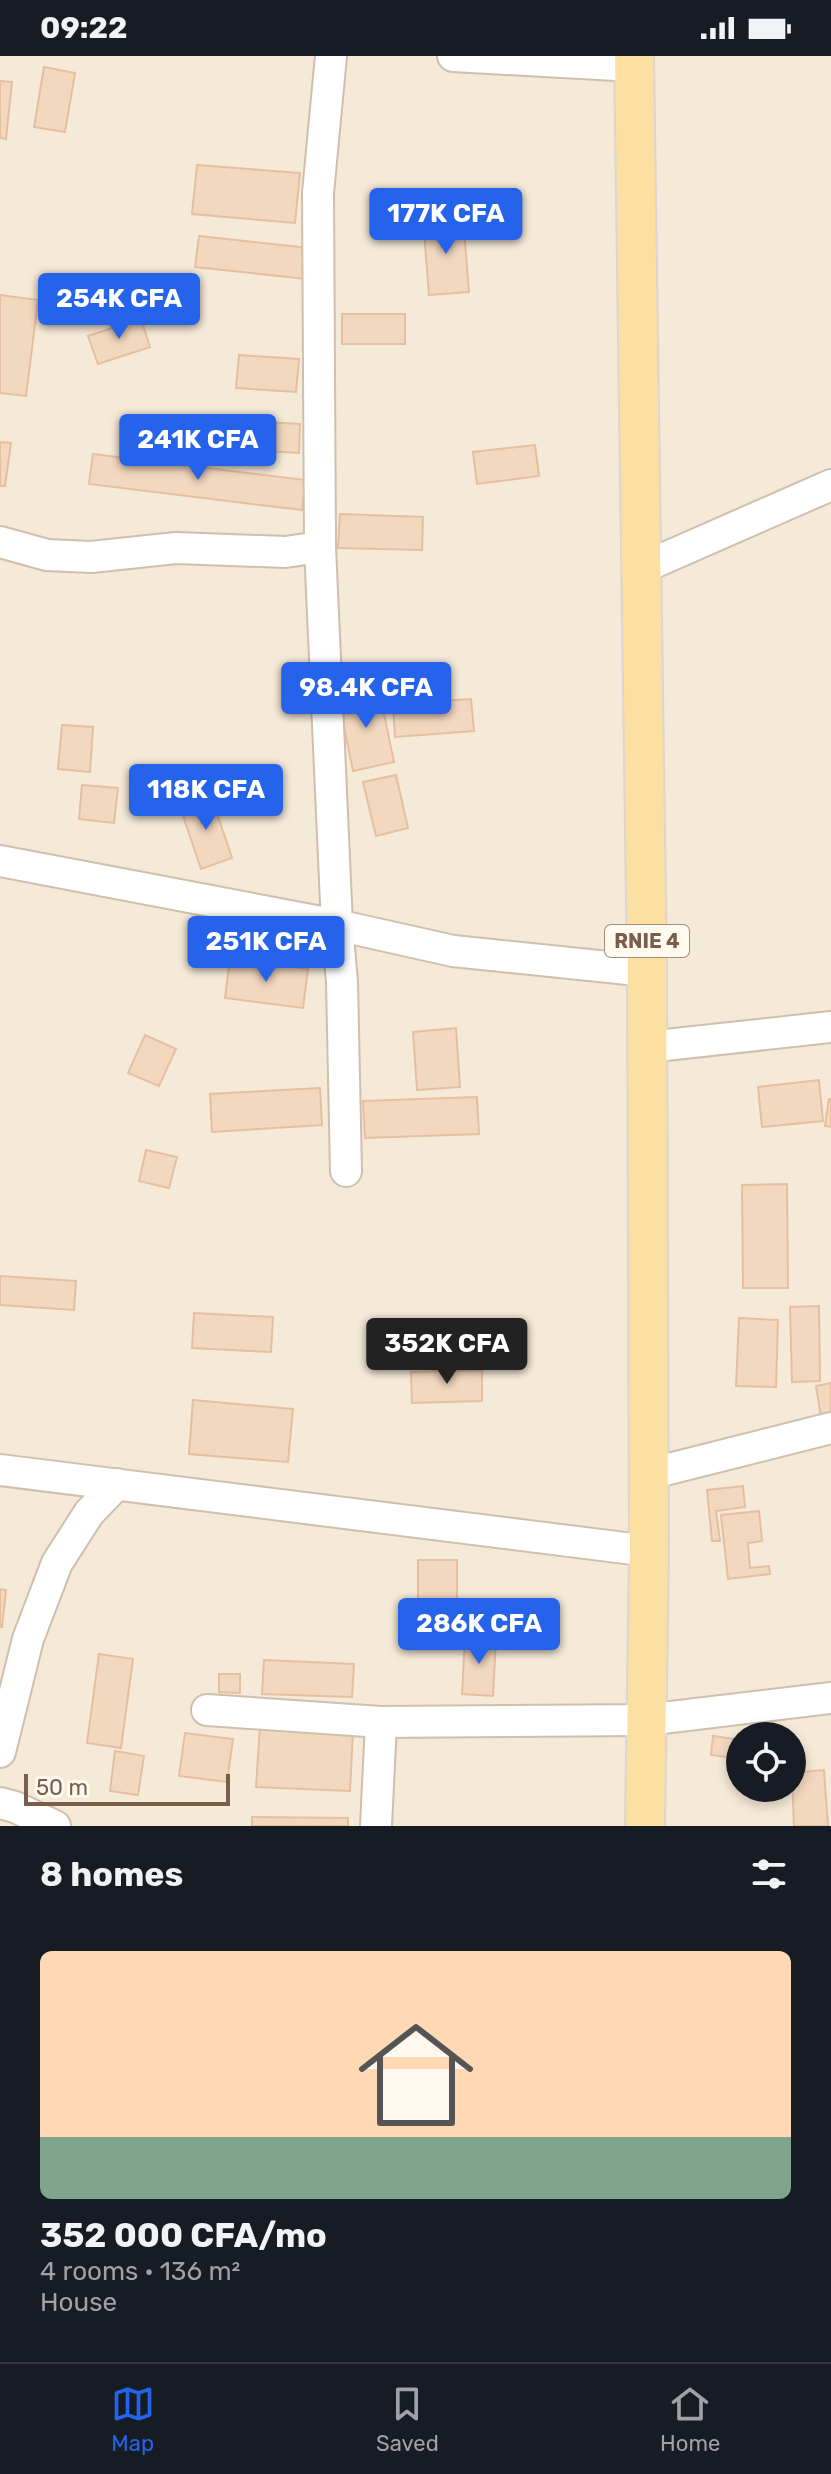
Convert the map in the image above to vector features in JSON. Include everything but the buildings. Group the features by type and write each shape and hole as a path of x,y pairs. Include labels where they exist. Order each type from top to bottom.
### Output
{"main road":[{"name":"RNIE 4","path":"634,61 647,971 649,1551 645,1826"}],"street":[{"path":"331,56 318,193 320,547 342,982 346,1171"},
{"path":"453,56 634,61"},
{"path":"642,568 831,485"},
{"path":"0,542 47,555 91,557 176,548 285,552 320,547"},
{"path":"0,861 337,925 453,951 647,971"},
{"path":"647,1047 831,1027"},
{"path":"649,1474 831,1428"},
{"path":"0,1470 649,1551"},
{"path":"0,1752 28,1639 57,1563 89,1513 117,1484"},
{"path":"207,1710 381,1722 646,1720 831,1698"},
{"path":"376,1826 381,1722"},
{"path":"0,1803 55,1826"}],"shaded area":[{"path":"0,56 831,56 831,1826 0,1826"}]}
